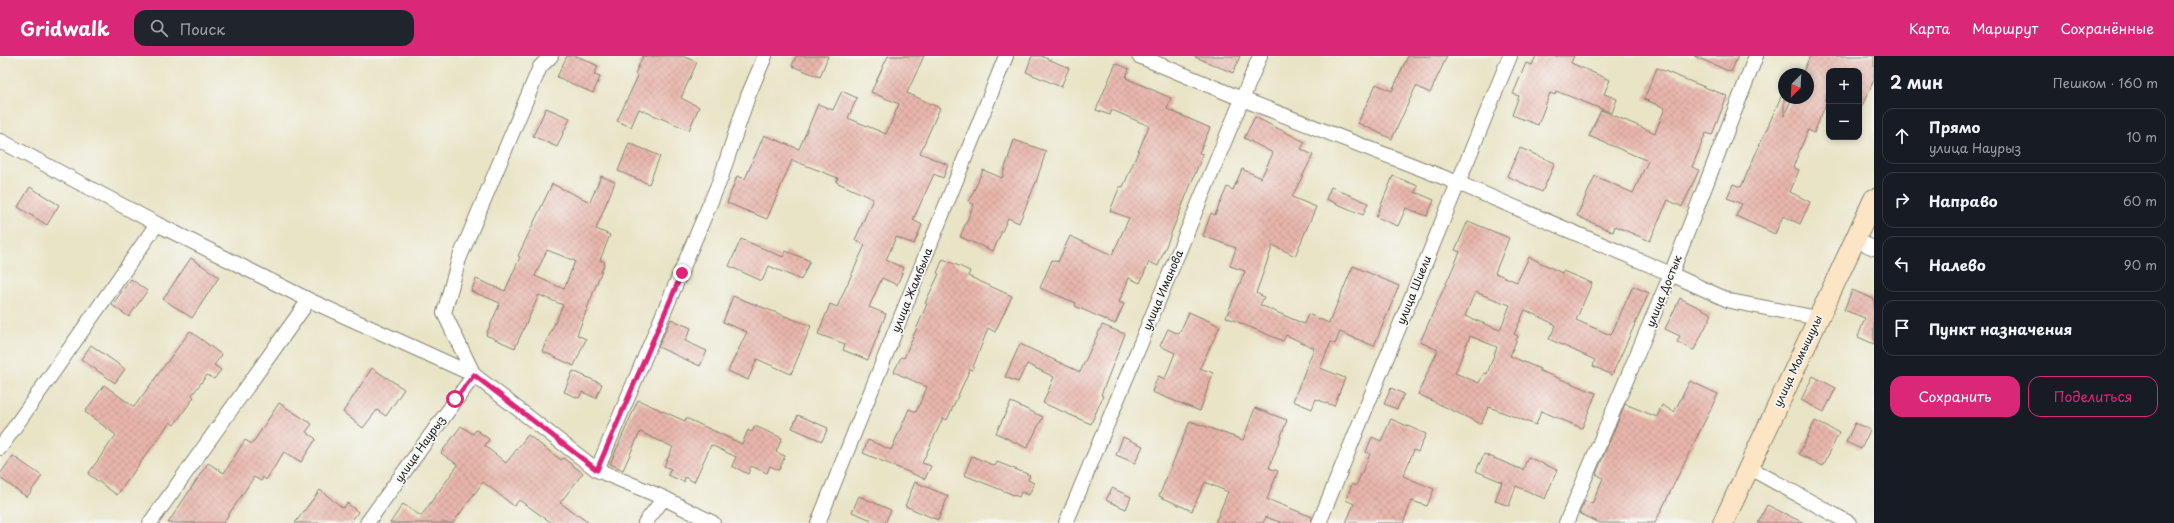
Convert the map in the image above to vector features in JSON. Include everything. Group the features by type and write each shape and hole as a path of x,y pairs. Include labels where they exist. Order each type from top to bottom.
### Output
{"street":[{"path":"474,375 444,313 459,259 540,67 551,56"},
{"path":"597,470 720,180 748,96 765,56"},
{"name":"улица Жамбыла","path":"818,523 1006,56"},
{"path":"1139,56 1242,99 1458,183 1671,274 1730,301 1818,318"},
{"name":"улица Иманова","path":"1066,523 1260,56"},
{"name":"улица Шиели","path":"1319,523 1510,56"},
{"name":"улица Достык","path":"1566,523 1671,274 1756,56"},
{"path":"0,141 157,224 309,300 474,375 597,470 664,498 713,523"},
{"name":"улица Момышулы","path":"1723,523 1874,199"},
{"path":"0,448 157,224"},
{"path":"1855,240 1874,248"},
{"path":"150,523 309,300"},
{"name":"улица Наурыз","path":"367,523 474,375"},
{"path":"1748,467 1849,523"},
{"path":"645,523 664,498"}],"building":[{"path":"567,56 577,56 598,66 594,75 600,77 593,93 557,77"},
{"path":"643,56 682,56 697,62 681,98 699,107 689,130 639,109 631,127 617,121 638,76 635,74"},
{"path":"796,56 828,56 820,77 792,66"},
{"path":"888,56 924,56 907,93 940,108 920,153 948,165 943,178 934,174 913,220 922,225 914,244 896,237 886,260 904,268 897,285 882,278 869,307 886,314 868,360 843,350 845,344 818,334 830,304 837,307 865,245 855,240 873,199 836,182 838,178 792,160 767,219 727,203 737,176 745,179 764,135 799,149 818,104 833,110 842,91 857,98 848,118 886,134 899,104 871,92"},
{"path":"1032,56 1041,56 1069,68 1061,87 1026,72"},
{"path":"1193,56 1240,56 1233,73"},
{"path":"1408,56 1447,56 1430,93 1416,86 1392,139 1358,123 1376,84 1392,91"},
{"path":"1536,56 1574,56 1571,63 1610,80 1604,94 1617,99 1612,113 1556,91 1555,95 1550,93 1538,125 1512,115 1519,96 1513,94 1526,63 1532,65"},
{"path":"1694,56 1738,56 1731,72"},
{"path":"1810,56 1874,56 1874,80 1862,106 1862,68 1826,68 1826,96 1824,100 1826,101 1826,103 1814,133 1808,130 1793,167 1799,170 1790,192 1810,202 1800,224 1783,216 1775,234 1736,216 1742,204 1727,198 1733,184 1741,187 1778,104 1784,104 1784,116 1789,104 1814,104 1814,68 1805,68"},
{"path":"1116,63 1129,69 1126,78 1171,98 1167,109 1210,128 1199,153 1203,154 1158,266 1149,262 1140,283 1129,278 1119,302 1124,304 1115,324 1075,306 1076,303 1040,288 1052,260 1058,262 1070,236 1112,255 1129,218 1110,211 1120,186 1123,187 1149,126 1112,110 1110,115 1096,110"},
{"path":"1657,68 1727,96 1712,135 1706,133 1692,167 1699,170 1682,207 1668,200 1650,241 1615,226 1613,232 1577,216 1595,176 1633,193 1648,161 1589,136 1601,110 1655,133 1665,108 1644,99"},
{"path":"546,108 570,118 557,147 533,136"},
{"path":"1255,117 1305,142 1301,149 1313,155 1292,197 1316,207 1295,256 1273,245 1256,293 1264,297 1260,305 1304,324 1308,314 1329,323 1353,266 1399,286 1374,346 1340,332 1335,344 1331,342 1320,368 1345,378 1334,406 1316,399 1312,409 1293,401 1314,348 1286,335 1283,341 1226,317 1245,271 1230,266 1236,248 1203,236 1211,213 1215,215 1227,187 1233,190 1242,169 1261,178 1273,153 1244,138"},
{"path":"1014,140 1046,151 1036,182 1019,223 1008,218 993,251 960,237 974,204 969,202 983,170 1002,178"},
{"path":"629,143 660,156 649,184 618,171"},
{"path":"1520,148 1555,163 1542,192 1507,176"},
{"path":"601,176 615,182 596,229 610,235 600,260 605,262 577,335 586,339 574,366 542,351 563,305 539,295 515,348 486,335 500,303 471,291 476,279 505,291 520,257 518,256 552,184 590,202","holes":["547,250 575,261 564,289 535,276"]},
{"path":"1393,176 1418,186 1415,192 1434,200 1427,216 1406,208 1398,226 1376,217"},
{"path":"30,187 59,205 47,225 18,207"},
{"path":"1331,187 1368,203 1363,215 1326,199"},
{"path":"1468,221 1509,238 1495,273 1517,282 1529,257 1562,273 1563,271 1592,283 1576,320 1611,335 1633,286 1649,293 1612,375 1593,366 1595,360 1549,339 1556,325 1525,310 1514,334 1518,336 1510,356 1540,369 1540,371 1596,393 1582,428 1541,411 1536,425 1489,407 1481,424 1418,394 1438,350 1420,342 1460,252 1455,250","holes":["1475,292 1510,305 1500,330 1465,316","1470,336 1497,347 1487,374 1484,373 1479,383 1455,373"]},
{"path":"741,239 783,257 786,251 810,261 801,280 769,266 762,281 729,266"},
{"path":"191,258 219,277 192,318 163,299"},
{"path":"943,259 970,271 968,276 1012,296 995,332 988,328 972,370 970,369 947,420 943,418 922,463 931,466 925,479 863,453 868,440 891,450 909,409 916,412 927,387 894,372 901,357 904,358 927,304 925,303 939,274 937,273"},
{"path":"131,279 147,291 129,317 112,305"},
{"path":"1852,290 1874,299 1874,344 1858,337 1865,318 1844,310"},
{"path":"733,296 811,326 791,374 757,359 748,380 728,371 747,332 723,322"},
{"path":"1680,298 1712,314 1694,350 1677,342 1680,336 1665,329"},
{"path":"1189,312 1220,326 1200,368 1213,373 1200,411 1152,392 1158,376 1165,379 1175,353 1160,346 1168,329 1179,334"},
{"path":"671,319 691,328 685,341 707,351 700,366 658,347"},
{"path":"1102,325 1125,334 1101,395 1103,396 1091,424 1043,403 1054,377 1027,364 1018,382 1005,377 1020,344 1080,372"},
{"path":"190,331 222,355 214,365 221,370 214,379 207,375 192,395 194,397 174,425 170,422 117,495 88,474 116,435 85,412 104,385 134,407"},
{"path":"91,345 125,369 115,383 81,359"},
{"path":"372,368 404,389 386,416 377,410 363,428 343,412"},
{"path":"573,371 602,384 596,398 582,392 579,398 564,392"},
{"path":"1813,376 1836,388 1824,412 1801,400"},
{"path":"1690,381 1718,394 1655,523 1600,523 1579,513 1585,501 1592,504 1603,478 1596,474 1625,404 1657,417 1662,405 1674,412"},
{"path":"1391,388 1404,394 1397,409 1384,404"},
{"path":"638,400 685,421 686,418 742,444 748,430 752,432 755,426 782,438 776,452 785,456 779,470 770,466 767,473 751,466 748,474 732,466 736,457 711,445 694,482 685,477 684,482 668,475 671,469 664,466 673,447 640,432 623,470 610,464"},
{"path":"1011,402 1043,417 1027,448 996,433"},
{"path":"279,403 312,424 306,432 316,439 301,462 284,452 266,480 263,477 261,481 254,477 223,523 168,523 208,463 224,473 245,440 252,444"},
{"path":"1255,408 1287,420 1269,468 1278,471 1267,499 1312,517 1311,523 1282,523 1266,517 1263,523 1215,523 1228,492 1205,482 1192,511 1159,496 1190,421 1243,440"},
{"path":"798,415 828,428 822,441 792,428"},
{"path":"1391,419 1426,434 1418,452 1414,450 1403,476 1434,489 1427,506 1412,501 1403,523 1346,523 1354,504 1346,500 1352,484 1356,486 1370,454 1366,452 1372,437 1381,441"},
{"path":"1815,421 1839,433 1823,466 1799,454"},
{"path":"1855,423 1870,430 1861,449 1846,442"},
{"path":"461,426 473,434 476,430 489,439 485,446 506,463 528,435 561,460 563,458 583,473 560,503 589,523 552,523 519,500 514,506 483,482 453,523 390,523 403,504 421,516 458,465 441,453"},
{"path":"1123,437 1143,446 1135,463 1116,455"},
{"path":"1484,454 1523,470 1528,457 1557,470 1545,499 1516,486 1509,506 1495,501 1502,482 1476,471"},
{"path":"13,456 42,476 27,497 0,478 0,474"},
{"path":"972,456 995,466 997,462 1030,475 1028,480 1034,483 1029,495 1021,492 1019,497 964,475"},
{"path":"915,482 948,496 938,520 905,506"},
{"path":"1112,488 1131,497 1126,509 1106,500"},
{"path":"320,490 343,508 347,503 358,512 350,523 295,523"},
{"path":"859,496 891,510 885,523 879,523 852,512"},
{"path":"1767,505 1804,523 1758,523"}],"route":[{"path":"455,399 474,375 597,470 682,273"}]}
